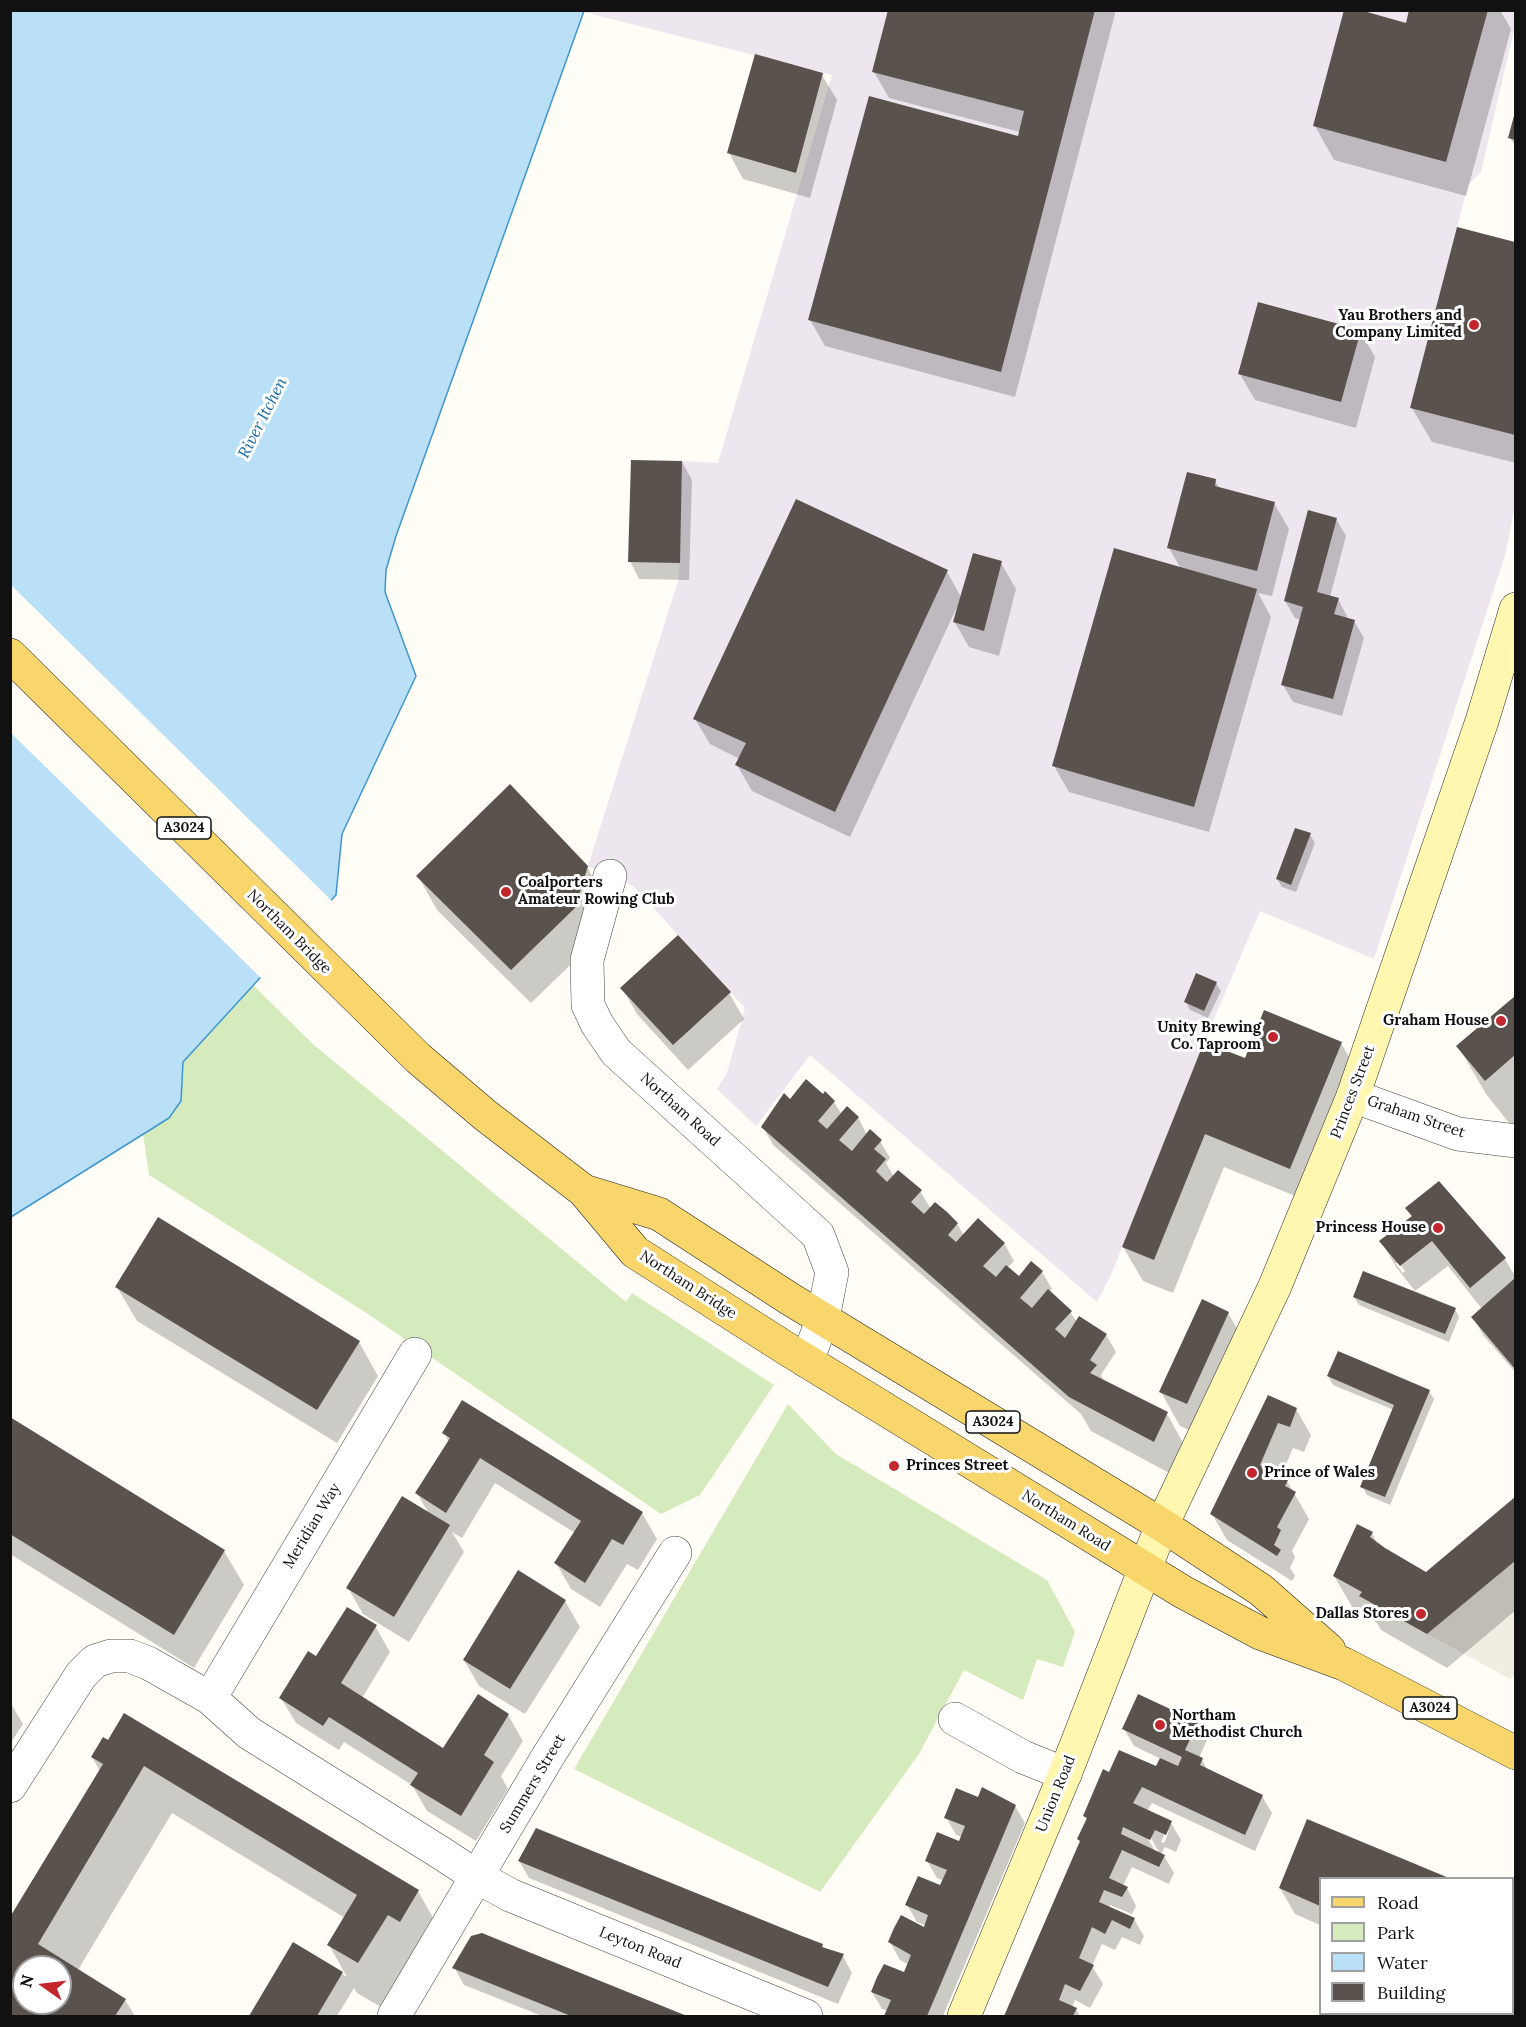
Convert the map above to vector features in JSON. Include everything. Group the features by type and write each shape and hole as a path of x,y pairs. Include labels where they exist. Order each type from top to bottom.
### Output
{"main road":[{"name":"Northam Bridge","path":"10,655 418,1058 485,1114 584,1191 635,1252 807,1361"},
{"name":"Northam Bridge","path":"584,1191 659,1214 823,1318"},
{"name":"Northam Road","path":"823,1318 1162,1525 1261,1590 1344,1664"},
{"name":"Northam Road","path":"807,1361 1183,1592 1239,1623 1344,1664 1515,1754"}],"street":[{"name":"Princes Street","path":"1145,1569 1162,1525 1275,1286 1353,1096 1482,722 1515,609"},
{"name":"Northam Road","path":"610,876 587,960 588,1005 597,1024 616,1052 818,1235 832,1272 823,1318 807,1361"},
{"name":"Graham Street","path":"1353,1096 1458,1134 1515,1141"},
{"name":"Meridian Way","path":"210,1698 415,1354"},
{"name":"Summers Street","path":"394,2016 476,1876 675,1553"},
{"name":"Union Road","path":"964,2016 1065,1774 1145,1569"},
{"path":"10,1786 81,1675 95,1661 111,1656 130,1656 148,1663 210,1698 249,1733 476,1876"},
{"path":"955,1719 1023,1757 1065,1774"},
{"name":"Leyton Road","path":"476,1876 510,1895 806,2016"}],"shaded area":[{"path":"584,10 1515,11 1515,26 1481,172 1468,185 1410,408 1515,435 1515,505 1506,552 1374,959 1260,911 1204,1042 1110,1277 1097,1302 810,1055 756,1126 717,1089 727,1073 745,1008 633,886 588,866 679,578 682,461 718,463 832,75 584,12"},
{"path":"1515,1561 1515,1675 1510,1679 1427,1634"}],"green space":[{"path":"396,536 386,570 385,592 416,676 342,834 336,895 253,985 314,1045 626,1302 632,1293 774,1385 700,1495 661,1514 368,1314 149,1175 143,1134 11,1217"},
{"path":"788,1404 836,1454 1047,1580 1075,1632 1063,1667 1037,1659 1023,1700 964,1670 919,1754 820,1892 574,1769"}],"water":[{"name":"River Itchen","path":"11,11 584,11 396,536 386,570 385,592 416,676 342,834 336,895 183,1062 181,1101 169,1118 11,1217"}],"pier":[{"path":"11,585 333,902 262,979 10,732"}],"building":[{"path":"888,10 1095,10 1001,372 808,320 869,96 1018,136 1024,111 872,72"},
{"path":"1344,10 1360,10 1406,23 1409,10 1488,10 1446,162 1313,126"},
{"path":"755,54 823,73 796,173 727,153"},
{"path":"1515,112 1515,140 1508,138"},
{"name":"Yau Brothers and Company Limited","path":"1457,227 1515,242 1515,435 1410,408"},
{"path":"1258,302 1361,330 1341,402 1238,374"},
{"path":"631,460 682,461 680,563 628,562"},
{"path":"1187,472 1216,479 1215,486 1275,502 1257,571 1167,548"},
{"path":"796,499 948,570 835,812 735,765 746,743 693,719"},
{"path":"1308,510 1337,518 1317,592 1339,598 1334,614 1355,620 1333,699 1281,685 1303,607 1284,601"},
{"path":"1114,548 1257,589 1194,807 1052,766"},
{"path":"973,553 1002,561 984,631 953,622"},
{"name":"Coalporters Amateur Rowing Club","path":"510,784 588,866 575,908 511,970 416,876"},
{"path":"1295,828 1311,833 1291,885 1276,879"},
{"path":"678,935 731,992 673,1045 620,988"},
{"path":"1196,973 1217,982 1204,1011 1184,1002"},
{"name":"Graham House","path":"1515,996 1515,1055 1485,1081 1456,1046"},
{"path":"1264,1010 1342,1042 1290,1169 1205,1134 1154,1260 1122,1247 1204,1042 1245,1058"},
{"path":"806,1079 823,1094 825,1091 835,1101 818,1121 827,1129 847,1106 859,1117 839,1140 852,1151 870,1129 882,1140 874,1149 886,1159 876,1171 887,1182 898,1170 922,1190 911,1202 924,1214 935,1202 947,1212 958,1223 948,1235 956,1242 978,1218 1005,1243 983,1266 996,1277 1006,1265 1019,1276 1031,1261 1043,1271 1020,1298 1032,1308 1048,1289 1072,1311 1055,1329 1065,1338 1079,1316 1107,1334 1090,1360 1097,1365 1090,1373 1168,1412 1154,1442 1069,1397 761,1127 784,1093 790,1099"},
{"name":"Princess House","path":"1439,1181 1506,1258 1470,1288 1432,1241 1400,1266 1379,1241 1412,1216 1405,1208"},
{"path":"158,1217 360,1341 317,1410 115,1287"},
{"path":"1363,1271 1456,1308 1445,1334 1353,1297"},
{"path":"1515,1278 1515,1369 1471,1317"},
{"path":"1202,1299 1229,1312 1187,1404 1159,1392"},
{"path":"1338,1351 1430,1390 1385,1497 1360,1487 1394,1405 1327,1376"},
{"name":"Prince of Wales","path":"1268,1395 1297,1408 1290,1427 1278,1423 1260,1465 1288,1480 1285,1486 1296,1492 1277,1527 1281,1530 1274,1545 1281,1550 1277,1556 1210,1514"},
{"path":"462,1400 643,1512 623,1545 612,1539 585,1583 554,1563 581,1521 480,1458 446,1513 415,1493 450,1438 442,1433"},
{"path":"10,1417 225,1550 174,1635 10,1534"},
{"path":"402,1496 450,1525 394,1617 346,1588"},
{"path":"1515,1497 1515,1561 1427,1634 1359,1596 1362,1592 1333,1576 1357,1524 1373,1532 1370,1537 1385,1548 1426,1572"},
{"path":"518,1570 566,1600 510,1689 463,1660"},
{"path":"347,1607 377,1625 341,1683 443,1748 478,1694 509,1714 484,1755 494,1762 461,1816 410,1785 418,1773 329,1717 323,1726 279,1698 308,1651 316,1656"},
{"path":"1138,1694 1198,1722 1185,1750 1203,1758 1200,1765 1263,1795 1245,1835 1142,1787 1133,1803 1172,1821 1166,1835 1155,1830 1150,1840 1123,1827 1121,1834 1165,1855 1159,1867 1122,1850 1109,1878 1128,1887 1122,1897 1104,1890 1099,1902 1135,1918 1130,1929 1112,1920 1105,1934 1092,1927 1079,1958 1094,1965 1080,1991 1065,1984 1059,2000 1077,2008 1073,2016 1004,2016 1080,1841 1077,1839 1087,1818 1083,1816 1103,1769 1109,1772 1119,1750 1156,1766 1160,1758 1178,1766 1182,1757 1122,1729"},
{"path":"124,1713 419,1890 400,1922 388,1915 358,1963 327,1945 357,1895 144,1766 38,1944 56,1955 12,1955 12,2015 72,2015 72,1965 126,1999 115,2016 10,2016 10,1917 103,1764 91,1757 103,1737 108,1740"},
{"path":"982,1787 1016,1805 942,1981 927,2016 884,2016 891,2000 871,1992 877,1977 884,1964 904,1972 911,1955 888,1942 901,1915 924,1927 928,1915 905,1905 918,1876 940,1885 947,1870 925,1861 937,1832 959,1841 965,1826 944,1818 956,1788 978,1797"},
{"path":"1307,1819 1447,1877 1319,1877 1319,1906 1279,1888"},
{"path":"536,1828 823,1944 822,1947 844,1954 828,1987 518,1861"},
{"path":"482,1933 687,2016 571,2016 452,1968 471,1936"},
{"path":"293,1942 343,1972 317,2016 249,2016"},
{"path":"1417,2015 1466,2015 1465,2016"}],"place":[{"name":"Yau Brothers and Company Limited","path":"1474,325"},
{"name":"Coalporters Amateur Rowing Club","path":"506,892"},
{"name":"Graham House","path":"1501,1021"},
{"name":"Unity Brewing Co. Taproom","path":"1273,1037"},
{"name":"Princess House","path":"1438,1228"},
{"name":"Princes Street","path":"894,1466"},
{"name":"Prince of Wales","path":"1252,1473"},
{"name":"Dallas Stores","path":"1421,1614"},
{"name":"Northam Methodist Church","path":"1160,1725"}]}
